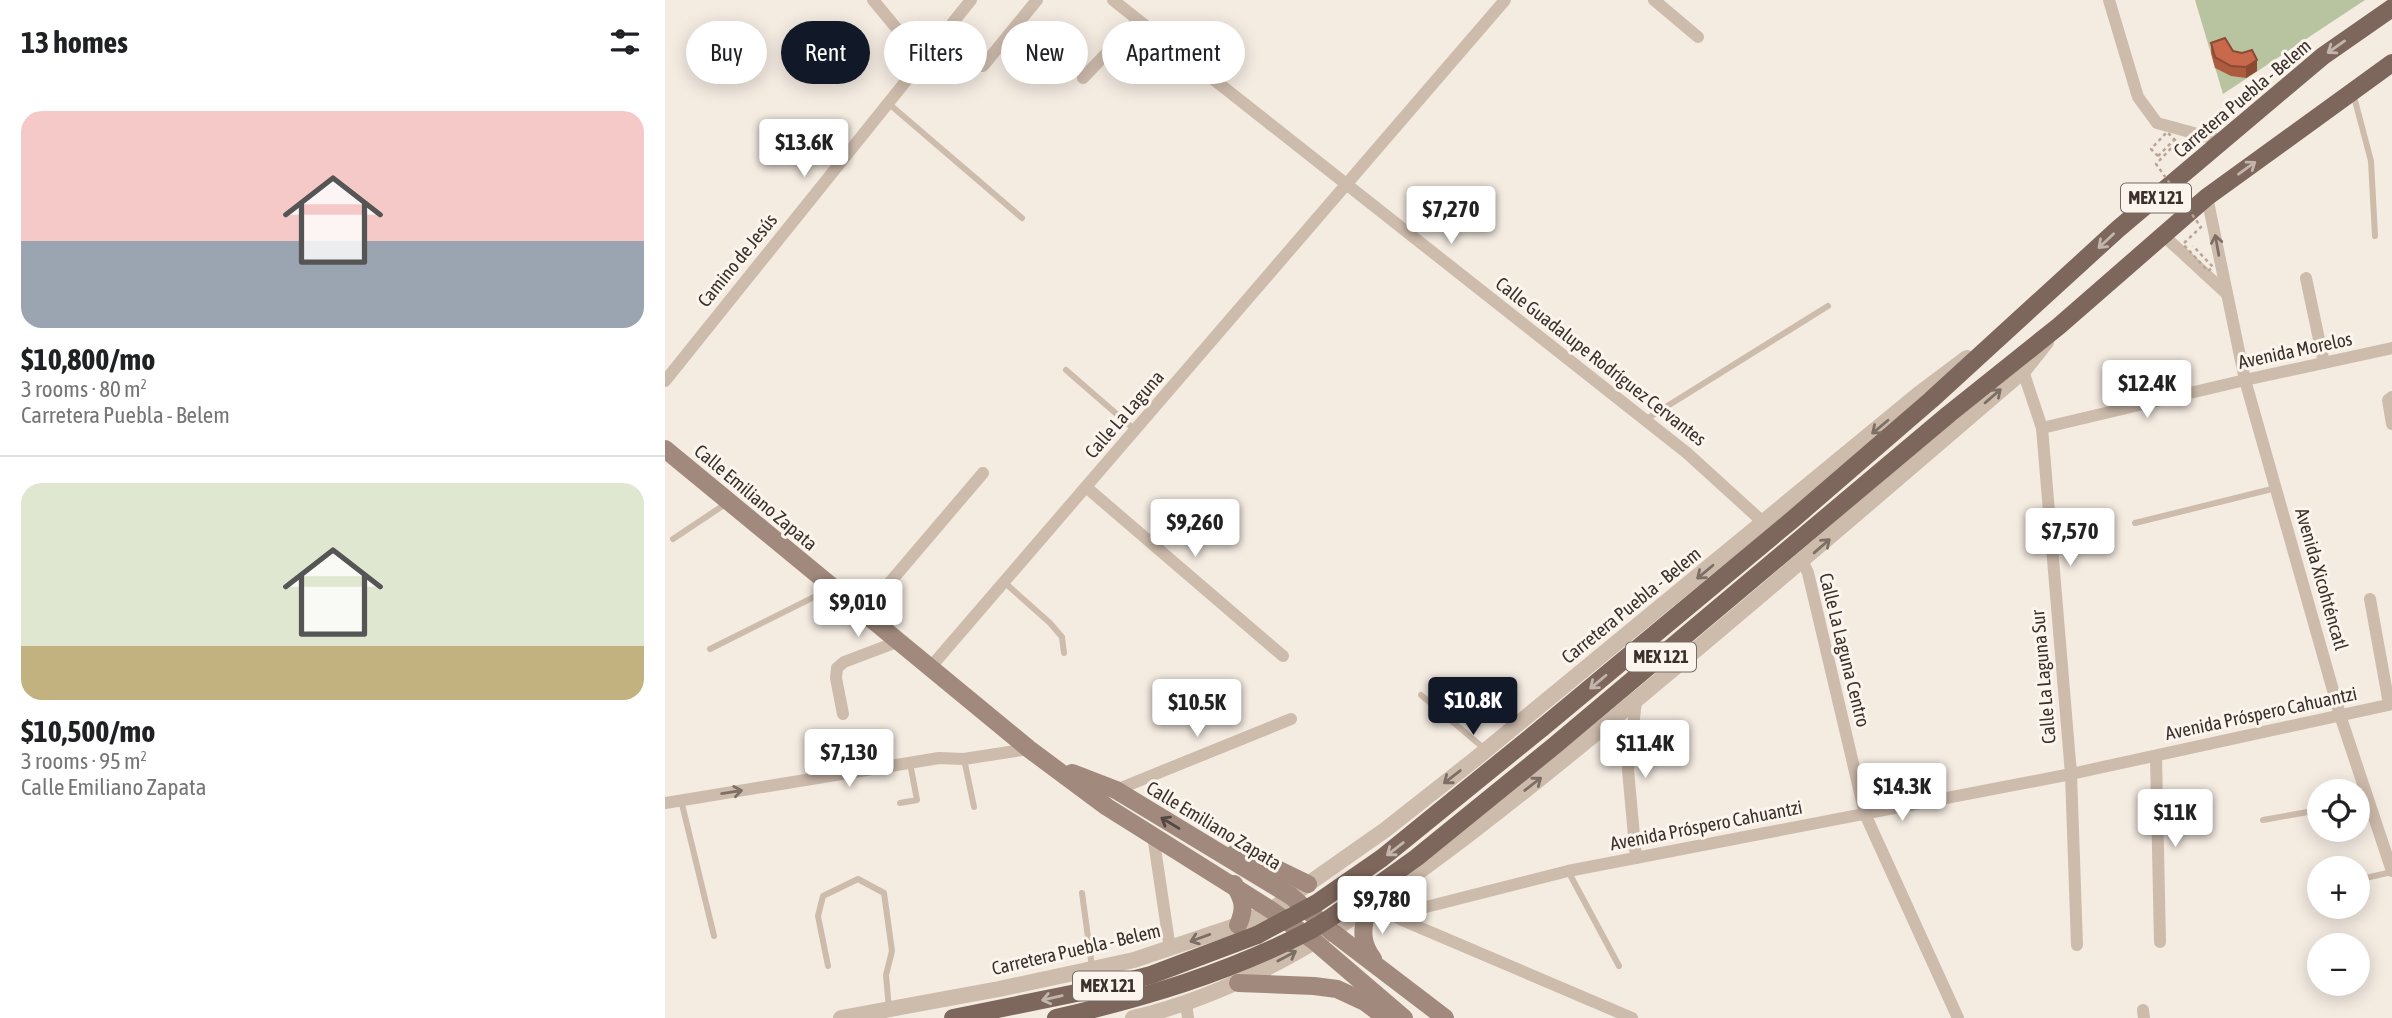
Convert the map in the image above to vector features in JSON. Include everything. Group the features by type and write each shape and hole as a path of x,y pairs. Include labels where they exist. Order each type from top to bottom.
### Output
{"main road":[{"name":"Carretera Puebla - Belem","path":"953,1018 1151,975 1257,935 1317,904 1382,859 1792,520 1931,400 2119,229 2323,56 2392,8"},
{"name":"MEX 121","path":"1056,1018 1171,989 1239,964 1311,930 1416,858 1949,414 2059,326 2207,197 2392,63"},
{"name":"Calle Emiliano Zapata","path":"665,449 1029,749 1107,807 1234,884 1271,910 1314,942 1404,1018"},
{"name":"Calle Emiliano Zapata","path":"1049,764 1116,790 1291,897 1445,1018"},
{"path":"1205,844 1271,866 1308,884"},
{"path":"1234,884 1243,898 1244,913 1238,925"},
{"path":"1370,906 1362,934 1366,949 1379,967"},
{"path":"1238,983 1337,989 1365,1002 1386,1018"}],"street":[{"path":"873,0 890,21"},
{"name":"Camino de Jesús","path":"954,21 971,0"},
{"path":"987,60 1037,0"},
{"name":"Calle Guadalupe Rodríguez Cervantes","path":"1113,0 1643,421 1687,453 1764,523"},
{"name":"Calle La Laguna","path":"929,669 1505,0"},
{"path":"1654,0 1699,37"},
{"path":"2109,0 2138,97 2157,124 2223,141"},
{"path":"1088,73 1138,20"},
{"name":"Camino de Jesús","path":"665,381 902,84"},
{"name":"Avenida Xicohténcatl","path":"2207,197 2245,380 2357,779"},
{"path":"2163,235 2226,294"},
{"path":"2306,278 2324,363"},
{"name":"Carretera Puebla - Belem","path":"841,1018 1093,969 1170,949 1238,925 1271,910 1385,830 1919,394 2031,310"},
{"path":"1133,1018 1187,1011 1314,942 1425,868 1578,750 1803,562 2023,371 2059,326"},
{"name":"Avenida Morelos","path":"2042,428 2392,348"},
{"name":"Calle La Laguna Sur","path":"2023,371 2042,428 2070,774 2077,945"},
{"path":"2392,397 2388,400 2392,424"},
{"path":"863,614 983,473"},
{"path":"1086,487 1283,656"},
{"name":"Calle La Laguna Centro","path":"1803,562 1808,573 1865,814 1958,1018"},
{"path":"2370,599 2391,704"},
{"path":"843,714 836,678 837,668 844,662 897,642"},
{"path":"1636,701 1628,770 1636,858"},
{"name":"Avenida Próspero Cahuantzi","path":"1402,920 1422,908 1568,871 2070,774 2391,704"},
{"path":"1116,790 1291,719"},
{"path":"665,803 939,758 964,759 1029,749"},
{"path":"2156,756 2160,942"},
{"name":"Avenida Xicohténcatl","path":"2370,819 2392,871"},
{"path":"1153,835 1170,949"},
{"path":"1370,906 1632,1018"}],"lane":[{"path":"2352,91 2371,161 2375,236"},
{"path":"887,102 1021,218"},
{"path":"1643,421 1828,306"},
{"path":"1066,370 1135,430"},
{"path":"2135,523 2276,488"},
{"path":"673,539 729,502"},
{"path":"1005,582 1062,637 1064,653"},
{"path":"710,649 832,588"},
{"path":"1421,695 1486,750"},
{"path":"964,759 974,807"},
{"path":"900,803 917,800 910,763"},
{"path":"681,800 714,936"},
{"path":"2263,820 2307,812"},
{"path":"1568,871 1619,966"},
{"path":"2370,877 2392,871"},
{"path":"828,966 818,916 823,896 858,879 884,893 892,951 886,975 889,1009"},
{"path":"1082,893 1093,969"}],"path":[{"path":"2184,130 2158,156 2151,149 2168,132 2177,142 2156,164 2200,227 2183,244 2208,271 2213,267 2193,246"}],"green space":[{"path":"2195,0 2365,0 2223,94"}],"building":[{"path":"2225,38 2233,51 2242,53 2252,50 2257,60 2246,67 2231,66 2215,57 2211,43"}]}
